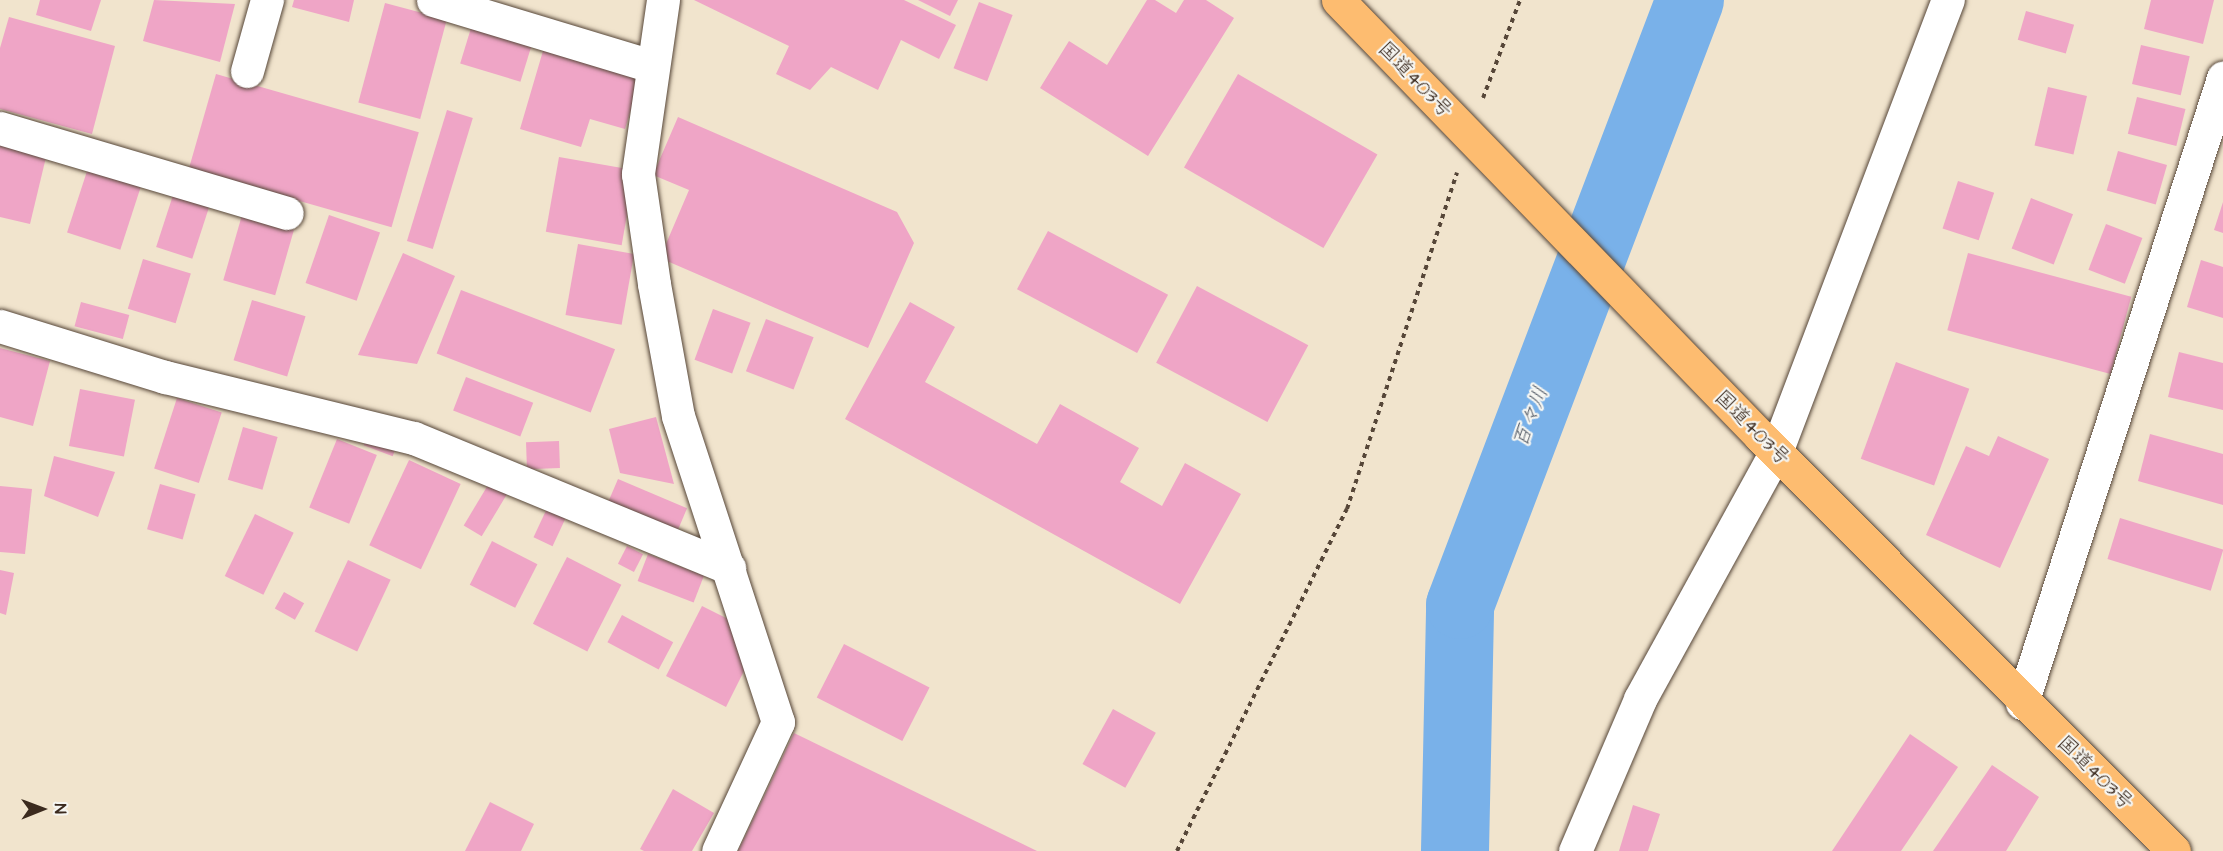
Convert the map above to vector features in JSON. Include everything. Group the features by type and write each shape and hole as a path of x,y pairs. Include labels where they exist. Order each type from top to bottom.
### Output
{"highway":[{"name":"国道403号","path":"1338,0 2022,703 2174,851"}],"street":[{"path":"247,71 267,0"},
{"path":"433,0 652,66"},
{"path":"663,0 638,174 654,284 678,416 778,722 718,851"},
{"path":"1575,851 1640,699 1768,444 1948,0"},
{"path":"2022,703 2223,78"},
{"path":"0,128 287,213"},
{"path":"0,327 165,377 414,438 729,568"}],"path":[{"path":"1177,851 1347,509 1475,142 1520,0"}],"building":[{"path":"40,0 101,0 91,31 36,15"},
{"path":"154,0 235,4 220,62 143,41"},
{"path":"294,0 354,0 349,22 292,7"},
{"path":"694,0 904,0 956,25 939,59 901,40 878,90 831,67 810,90 776,74 789,46"},
{"path":"918,0 958,0 950,16"},
{"path":"1147,0 1155,0 1176,13 1184,0 1206,0 1234,18 1148,156 1040,88 1069,41 1107,65"},
{"path":"2151,0 2214,0 2203,44 2144,29"},
{"path":"979,2 1013,15 987,81 954,68"},
{"path":"385,3 447,20 420,119 358,102"},
{"path":"2026,11 2074,25 2066,54 2018,40"},
{"path":"9,17 115,46 92,134 0,109 0,48"},
{"path":"471,28 531,46 520,82 460,63"},
{"path":"545,44 642,73 625,129 590,119 581,147 520,129"},
{"path":"2141,45 2190,56 2181,95 2132,84"},
{"path":"216,74 419,132 392,227 189,169"},
{"path":"1238,74 1377,154 1323,248 1184,168"},
{"path":"2048,87 2087,96 2073,154 2035,145"},
{"path":"2137,97 2186,109 2176,146 2128,134"},
{"path":"447,110 473,118 433,249 407,241"},
{"path":"678,117 897,212 914,243 868,348 660,258 689,190 653,175"},
{"path":"0,142 47,153 30,224 0,217"},
{"path":"2118,151 2167,165 2156,204 2107,190"},
{"path":"559,157 635,170 622,245 546,232"},
{"path":"89,165 142,182 120,250 67,233"},
{"path":"1958,181 1994,193 1979,240 1943,229"},
{"path":"175,189 211,201 192,259 156,247"},
{"path":"2031,198 2073,214 2054,265 2012,248"},
{"path":"2223,202 2223,233 2214,230"},
{"path":"242,215 294,230 275,295 223,280"},
{"path":"329,215 380,233 357,301 306,283"},
{"path":"2106,224 2142,238 2125,284 2088,270"},
{"path":"1048,231 1168,295 1137,353 1017,289"},
{"path":"578,244 634,254 622,325 565,315"},
{"path":"403,253 455,276 417,364 358,355"},
{"path":"1968,253 2131,297 2111,374 1947,330"},
{"path":"143,259 191,274 176,323 128,309"},
{"path":"2201,260 2223,267 2223,318 2187,307"},
{"path":"1197,286 1308,345 1267,422 1156,363"},
{"path":"461,290 615,349 591,413 437,353"},
{"path":"252,300 306,316 287,377 234,360"},
{"path":"81,302 129,315 123,339 75,326"},
{"path":"910,302 955,327 925,382 1037,444 1060,404 1139,448 1120,482 1162,506 1185,463 1241,494 1180,604 845,419"},
{"path":"713,309 751,323 732,373 695,360"},
{"path":"766,319 814,337 794,390 746,371"},
{"path":"0,348 50,361 33,426 0,417"},
{"path":"2179,352 2223,363 2223,410 2168,397"},
{"path":"1896,362 1969,389 1934,485 1861,459"},
{"path":"466,377 533,403 520,436 453,411"},
{"path":"80,389 135,400 124,457 69,446"},
{"path":"177,398 222,413 199,483 154,468"},
{"path":"656,417 674,484 620,473 609,429"},
{"path":"243,427 278,437 262,490 228,480"},
{"path":"368,434 397,445 393,456 364,445"},
{"path":"2150,434 2223,454 2223,505 2138,481"},
{"path":"1998,436 2049,459 2000,568 1926,535 1966,446 1989,456"},
{"path":"337,439 377,455 349,524 309,508"},
{"path":"559,441 560,468 527,469 526,442"},
{"path":"54,456 115,472 98,517 44,496"},
{"path":"409,460 461,484 421,569 369,545"},
{"path":"618,479 687,508 678,530 609,501"},
{"path":"491,480 509,491 482,536 464,525"},
{"path":"160,484 196,494 183,539 147,529"},
{"path":"0,486 32,489 25,554 0,552"},
{"path":"550,502 569,511 553,546 534,537"},
{"path":"255,514 294,533 263,595 225,576"},
{"path":"2120,518 2223,549 2211,591 2107,559"},
{"path":"492,541 537,564 515,608 470,585"},
{"path":"627,546 643,554 634,572 618,564"},
{"path":"648,554 704,576 694,603 638,581"},
{"path":"567,557 621,585 587,652 533,624"},
{"path":"348,560 391,580 357,651 315,632"},
{"path":"0,570 14,573 6,615 0,613"},
{"path":"284,592 304,603 295,620 275,609"},
{"path":"702,606 736,623 745,669 726,707 666,676"},
{"path":"622,615 673,642 659,670 607,642"},
{"path":"844,644 930,688 902,741 817,697"},
{"path":"1113,709 1156,733 1125,788 1082,764"},
{"path":"794,733 1037,851 738,851"},
{"path":"1910,734 1958,767 1901,851 1832,851"},
{"path":"1992,765 2039,797 2006,851 1933,851"},
{"path":"673,789 714,813 692,851 644,851 640,849"},
{"path":"490,802 534,824 521,851 465,851"},
{"path":"1633,805 1660,814 1648,851 1619,851"}],"waterway":[{"name":"百々川","path":"1455,851 1460,605 1690,0"}]}
